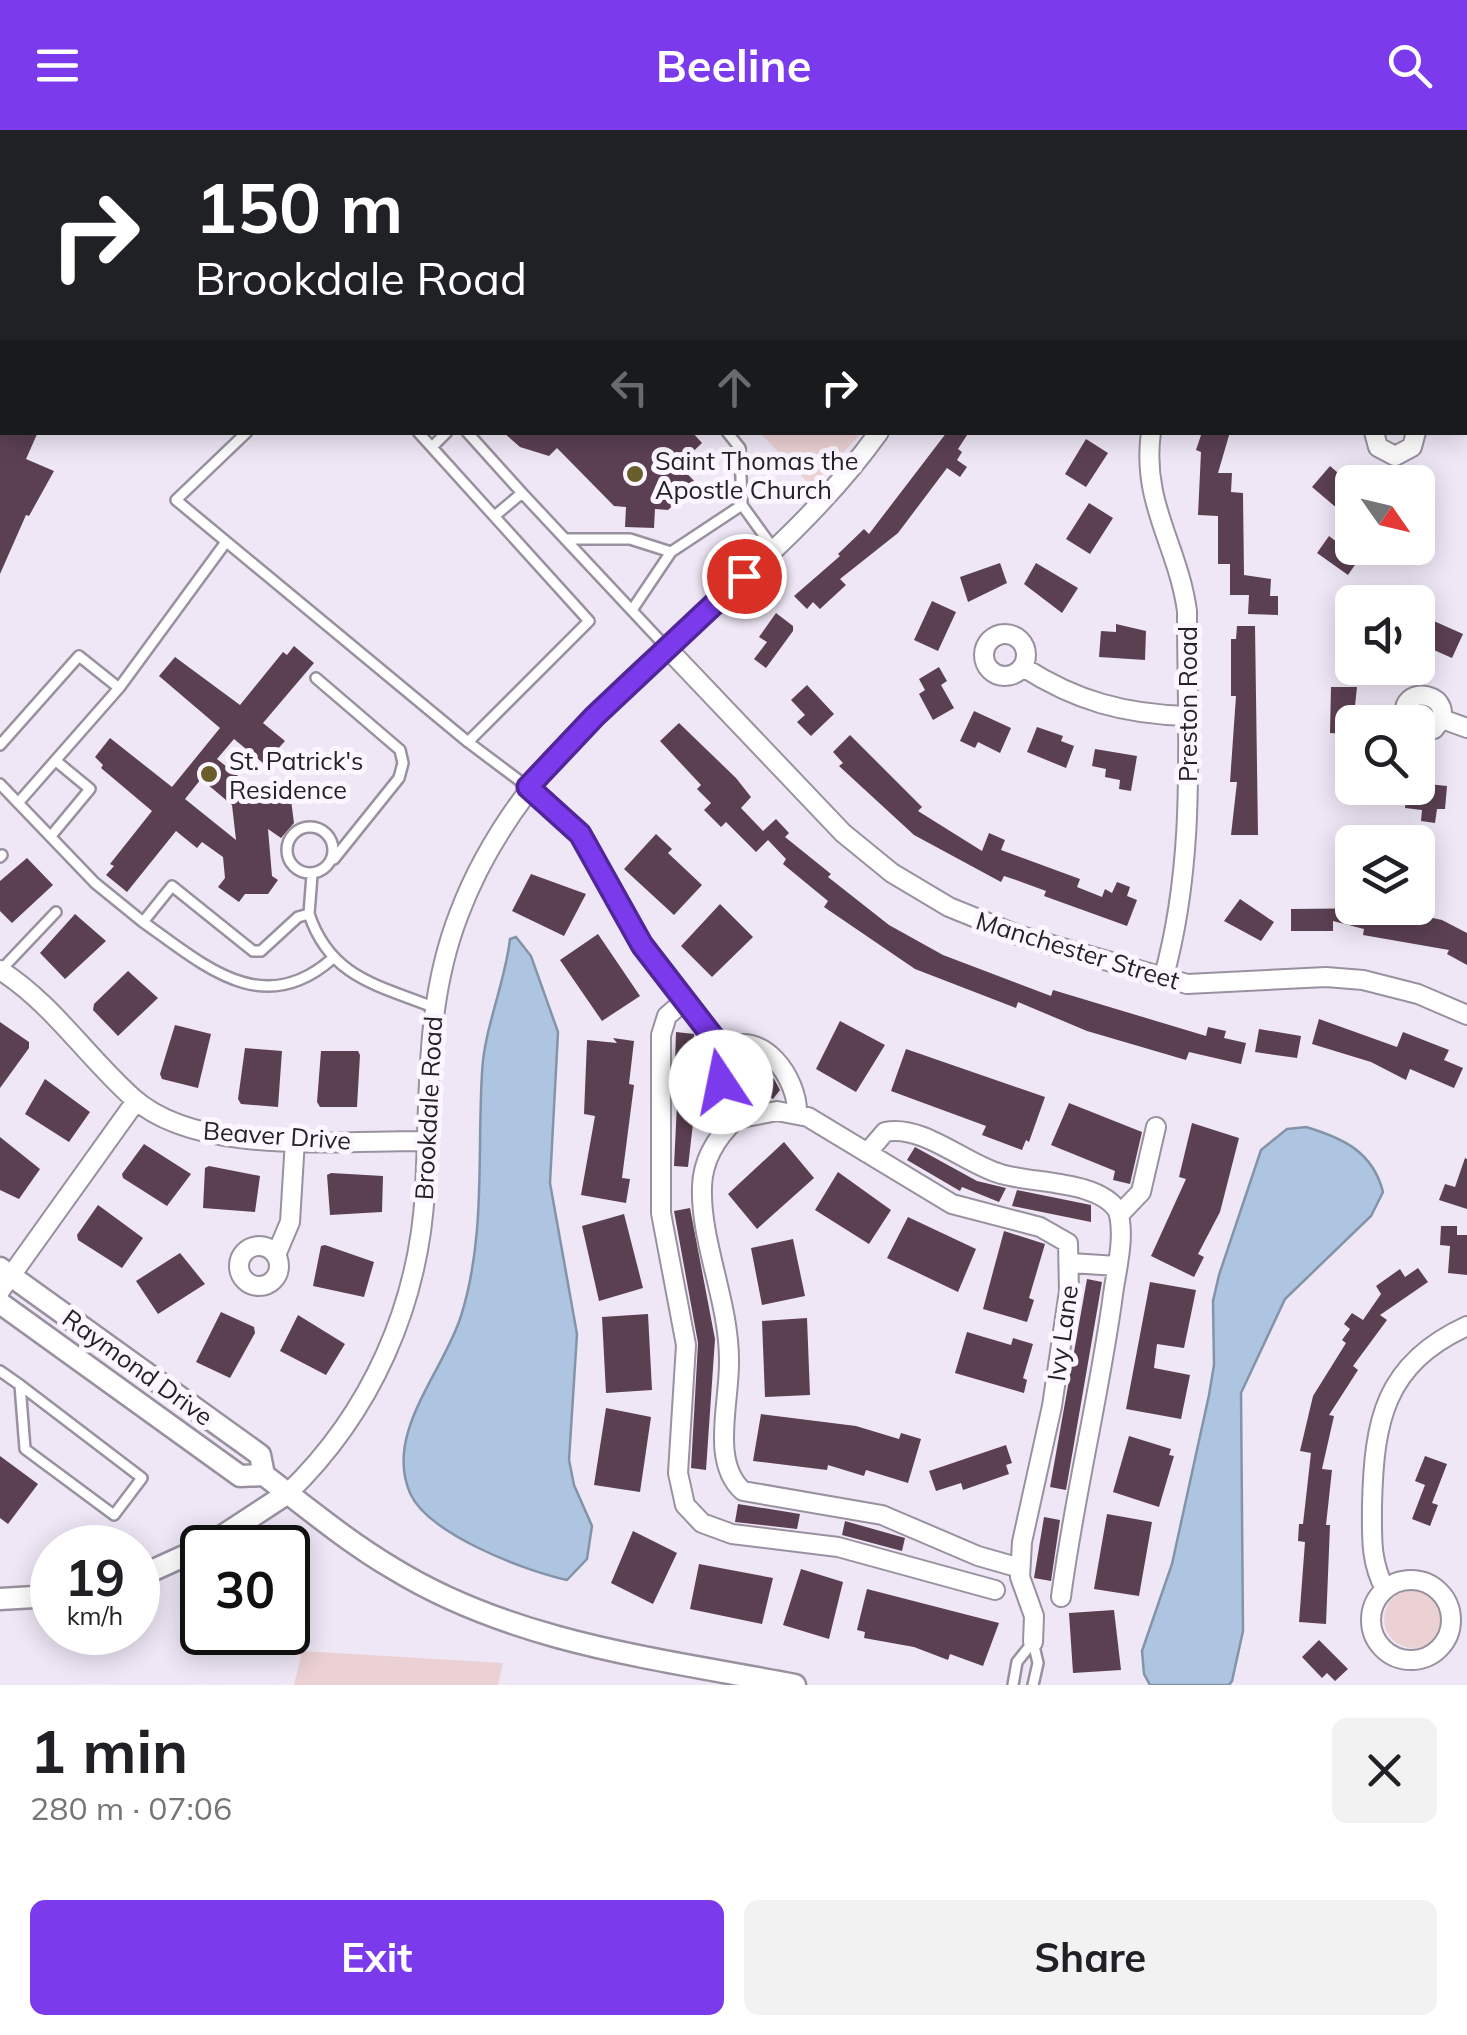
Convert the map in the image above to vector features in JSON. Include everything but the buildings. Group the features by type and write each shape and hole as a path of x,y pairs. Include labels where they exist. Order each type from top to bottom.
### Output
{"street":[{"name":"Brookdale Road","path":"288,1493 359,1405 394,1337 420,1249 432,1007 454,927 478,868 528,787 772,548 876,435"},
{"name":"Preston Road","path":"1151,435 1151,492 1181,578 1187,611 1188,854 1181,910 1163,979"},
{"path":"1375,435 1378,447 1395,456 1412,447 1415,435"},
{"name":"Manchester Street","path":"668,648 843,833 900,879 982,922 1163,979 1201,986 1326,977 1363,980 1418,994 1467,1014"},
{"path":"1023,667 1104,707 1187,716"},
{"path":"1406,705 1421,694 1438,700 1442,719 1435,729"},
{"path":"1442,719 1467,728"},
{"path":"528,787 580,834 642,945 723,1050 721,1082 736,1119"},
{"name":"Beaver Drive","path":"0,970 26,986 136,1101 167,1120 206,1132 295,1140 426,1141"},
{"path":"683,1002 668,1016 661,1036 661,1213 687,1359 680,1494 693,1515 715,1529 822,1544 996,1590"},
{"path":"723,1050 743,1046 767,1054 783,1066 795,1086 797,1113 777,1111 736,1119 715,1143 702,1188 729,1340 729,1409 722,1452 727,1474 743,1491 851,1506 1020,1568"},
{"path":"4,1278 136,1101"},
{"name":"Ivy Lane","path":"797,1113 952,1204 1062,1236 1072,1264 1050,1419 1020,1568 1034,1616 1033,1642"},
{"path":"867,1152 885,1132 911,1133 982,1169 1096,1194 1114,1204 1119,1215 1142,1192 1156,1127"},
{"path":"276,1255 290,1222 295,1140"},
{"name":"Ivy Lane","path":"1061,1596 1116,1266 1119,1215"},
{"path":"1072,1264 1116,1266"},
{"name":"Raymond Drive","path":"4,1278 260,1455 264,1475"},
{"name":"Raymond Drive","path":"0,1303 240,1476 264,1475 394,1570 489,1615 550,1637 796,1685"},
{"path":"1385,1589 1396,1582 1417,1580 1444,1596 1450,1628 1432,1654 1405,1660 1377,1641 1372,1610 1385,1589 1372,1545 1376,1432 1396,1381 1408,1366 1436,1342 1467,1326"},
{"path":"239,1525 288,1493"},
{"path":"920,1570 930,1535"},
{"path":"0,1599 30,1597"}],"lane":[{"path":"243,435 176,500 468,742 528,787"},
{"path":"421,435 497,514 589,620 468,742"},
{"path":"432,447 444,435"},
{"path":"470,435 668,648"},
{"path":"729,435 740,448 742,506 772,548"},
{"path":"497,514 522,492"},
{"path":"632,610 670,552 742,506"},
{"path":"565,539 630,540 670,552"},
{"path":"18,803 118,688 226,542"},
{"path":"0,745 79,656 118,688"},
{"path":"312,875 326,870 399,778 403,763 400,750 316,678"},
{"path":"50,836 90,789 56,761"},
{"path":"0,784 95,883 200,961 247,985 281,986 302,981 332,959"},
{"path":"312,875 286,852 295,831 305,826 317,830 328,838 334,858"},
{"path":"312,875 309,914 332,959 391,993 432,1007"},
{"path":"144,922 172,886 253,951 261,951 298,917 309,914"},
{"path":"0,970 56,912"},
{"path":"0,1370 20,1385 142,1478 114,1515 25,1449 20,1385"},
{"path":"1012,1685 1017,1662 1033,1642"},
{"name":"Ivy Lane","path":"1033,1642 1038,1663 1033,1685"}],"shaded area":[{"path":"762,435 859,435 812,487"},
{"path":"1413,1590 1433,1599 1442,1619 1433,1639 1413,1648 1393,1639 1384,1619 1393,1599"},
{"path":"310,1651 503,1663 498,1685 294,1685 301,1655 310,1655"}],"water":[{"path":"516,937 531,956 558,1032 550,1183 577,1334 569,1460 574,1485 592,1526 587,1559 567,1580 504,1559 436,1523 410,1493 404,1471 404,1448 410,1426 453,1338 469,1286 479,1196 484,1056 510,939"},
{"path":"1306,1127 1355,1149 1372,1167 1383,1192 1371,1216 1285,1299 1241,1393 1243,1631 1232,1681 1229,1685 1150,1685 1144,1674 1142,1651 1172,1564 1209,1395 1214,1365 1213,1301 1219,1275 1261,1150 1287,1129"}],"place":[{"name":"Saint Thomas the Apostle Church","path":"635,474"},
{"name":"St. Patrick's Residence","path":"209,774"}],"route":[{"path":"721,1082 723,1050 642,945 580,834 528,787 595,716 744,576"}]}
